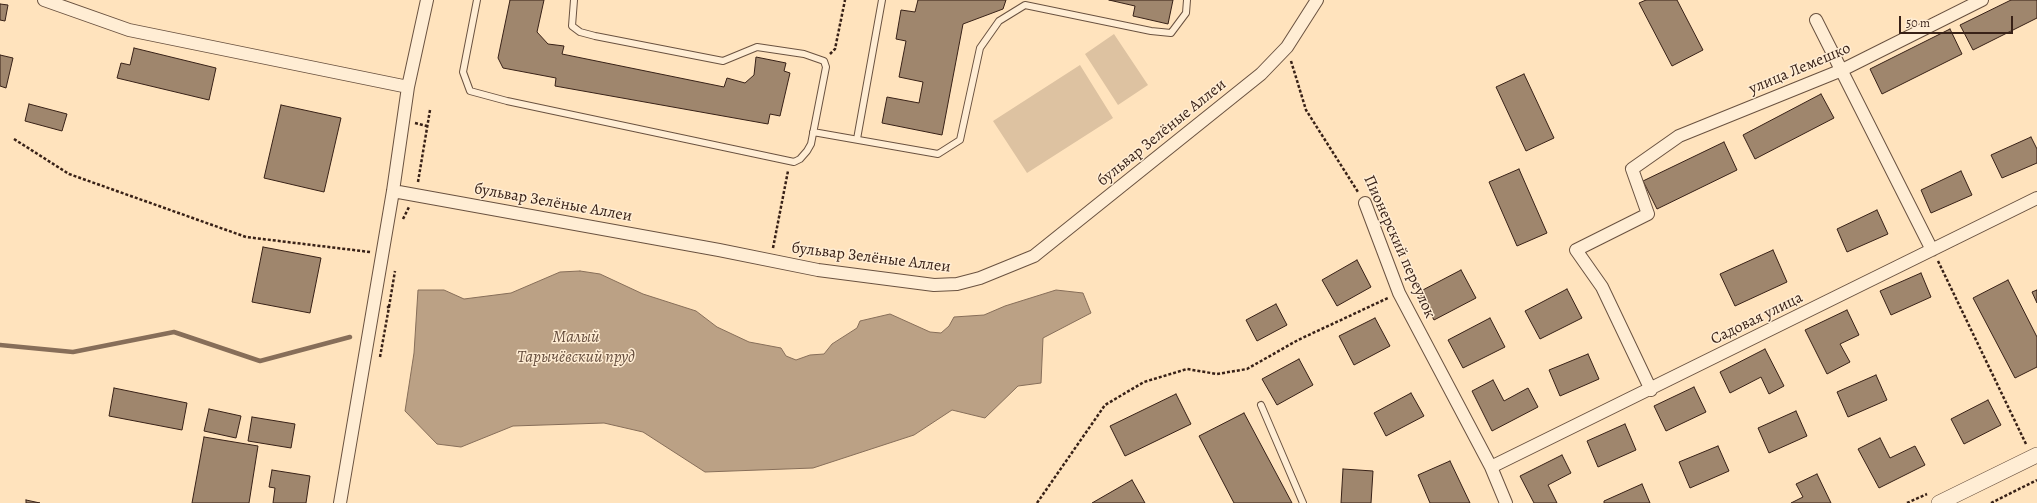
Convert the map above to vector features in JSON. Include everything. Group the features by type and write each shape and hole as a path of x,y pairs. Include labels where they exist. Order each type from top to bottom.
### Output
{"street":[{"path":"44,0 129,30 408,87"},
{"path":"340,503 383,254 408,87 427,0"},
{"name":"бульвар Зелёные Аллеи","path":"393,191 818,270 941,284 956,284 980,278 1034,256 1261,74 1287,47 1317,0"},
{"name":"улица Лемешко","path":"1651,390 1602,287 1576,250 1648,214 1632,169 1679,136 1842,70 1982,0"},
{"path":"1816,20 1932,250"},
{"name":"Садовая улица","path":"1491,467 1651,390 2037,198"},
{"name":"Пионерский переулок","path":"1365,203 1399,293 1491,467 1506,503"},
{"path":"1938,503 2032,450"}],"lane":[{"path":"477,0 463,72 470,91 507,101 794,162 805,154 811,144 826,67 824,60 804,54 758,47 723,61 595,36 580,32 572,26 574,0"},
{"path":"857,140 882,0"},
{"path":"813,132 938,154 960,140 980,48 999,21 1025,5 1151,31 1171,33 1186,13 1187,0"},
{"path":"1261,404 1303,503"}],"path":[{"path":"824,60 835,49 846,0"},
{"name":"Пионерский переулок","path":"1287,47 1306,110 1350,176 1365,203"},
{"path":"14,140 69,174 246,237 383,254"},
{"path":"770,261 790,161"},
{"path":"1932,250 2032,450"},
{"path":"1037,503 1105,405 1144,382 1187,369 1217,374 1248,369 1298,340 1399,293"},
{"path":"1991,503 2037,480"}],"shaded area":[{"path":"1114,34 1148,85 1118,105 1085,54"},
{"path":"1080,65 1113,118 1027,173 993,121"}],"water":[{"name":"Малый Тарычёвский пруд","path":"580,271 600,274 643,294 696,311 717,327 749,342 781,348 786,356 796,360 810,355 824,354 832,344 857,328 860,321 890,314 930,332 941,333 949,326 954,317 984,315 1005,306 1056,290 1083,293 1091,313 1043,338 1041,383 1018,386 985,418 952,410 914,435 813,468 705,472 643,432 604,423 513,426 461,447 437,444 405,411 414,353 418,290 444,290 464,299 511,293 560,272"}],"building":[{"path":"510,0 544,0 537,32 548,44 564,46 562,54 724,87 727,78 745,83 754,75 756,57 786,63 784,71 790,73 780,116 770,114 768,124 555,86 556,78 503,68 498,58"},
{"path":"918,0 1006,0 1003,9 963,24 942,135 882,123 887,97 919,103 923,82 899,77 906,41 896,39 901,10 915,12"},
{"path":"1109,0 1173,0 1168,24 1133,16 1135,6"},
{"path":"1646,0 1677,0 1703,50 1672,66 1639,3"},
{"path":"2011,0 2037,0 2037,18 1973,50 1960,25"},
{"path":"0,4 8,5 5,21 0,20"},
{"path":"1950,29 1962,54 1882,94 1870,69"},
{"path":"134,48 216,68 209,100 117,78 121,63 130,65"},
{"path":"0,55 13,58 6,88 0,86"},
{"path":"1524,74 1554,138 1526,151 1496,87"},
{"path":"1821,94 1834,118 1755,159 1743,135"},
{"path":"29,104 67,114 62,131 25,121"},
{"path":"281,105 341,118 324,192 264,178"},
{"path":"2031,137 2037,149 2037,163 2002,178 1991,155"},
{"path":"1724,142 1737,170 1657,209 1643,181"},
{"path":"1519,169 1547,233 1517,246 1489,182"},
{"path":"1961,171 1972,195 1931,213 1921,190"},
{"path":"1877,210 1888,234 1847,252 1837,229"},
{"path":"263,247 321,258 310,313 252,302"},
{"path":"1773,250 1787,282 1735,306 1720,274"},
{"path":"1357,260 1371,287 1337,306 1322,280"},
{"path":"1461,270 1476,298 1434,320 1419,292"},
{"path":"1921,273 1931,297 1891,315 1880,291"},
{"path":"2008,280 2037,337 2037,367 2015,378 1973,298"},
{"path":"1567,289 1582,318 1540,339 1525,311"},
{"path":"2037,290 2037,303 2032,292"},
{"path":"1276,304 1287,325 1257,341 1246,320"},
{"path":"1847,310 1859,335 1840,344 1850,362 1827,374 1805,330"},
{"path":"1375,318 1390,346 1354,365 1339,336"},
{"path":"1490,318 1505,347 1463,368 1448,340"},
{"path":"1765,349 1784,386 1769,394 1761,377 1730,393 1720,372"},
{"path":"1588,354 1599,379 1560,396 1549,370"},
{"path":"1299,359 1313,385 1277,405 1262,379"},
{"path":"1876,375 1887,400 1848,417 1837,392"},
{"path":"1493,380 1504,401 1528,388 1538,407 1492,431 1472,391"},
{"path":"1694,387 1706,412 1666,431 1654,406"},
{"path":"114,388 187,403 182,430 109,416"},
{"path":"1411,393 1424,416 1386,436 1374,413"},
{"path":"1176,394 1191,424 1125,456 1110,426"},
{"path":"1988,400 2001,425 1964,444 1951,419"},
{"path":"209,409 241,416 236,438 204,431"},
{"path":"1796,411 1807,436 1769,453 1758,428"},
{"path":"1244,413 1292,503 1234,503 1199,436"},
{"path":"252,417 295,424 291,448 248,441"},
{"path":"1625,424 1636,450 1598,467 1587,441"},
{"path":"204,437 258,446 249,503 192,503"},
{"path":"1880,438 1890,458 1915,446 1925,465 1879,488 1858,449"},
{"path":"1718,446 1729,471 1690,488 1679,462"},
{"path":"1562,455 1571,473 1548,485 1557,503 1534,503 1520,476"},
{"path":"1450,461 1470,503 1430,503 1418,475"},
{"path":"1343,469 1373,471 1371,503 1341,503"},
{"path":"272,470 310,476 306,503 273,503 275,488 269,487"},
{"path":"1817,474 1831,503 1791,503 1803,497 1796,484"},
{"path":"1132,480 1145,503 1092,503"},
{"path":"1642,484 1650,503 1604,503 1604,501"},
{"path":"26,500 40,503 26,503"}],"waterway":[{"path":"0,345 73,352 174,332 260,361 350,337"}]}
